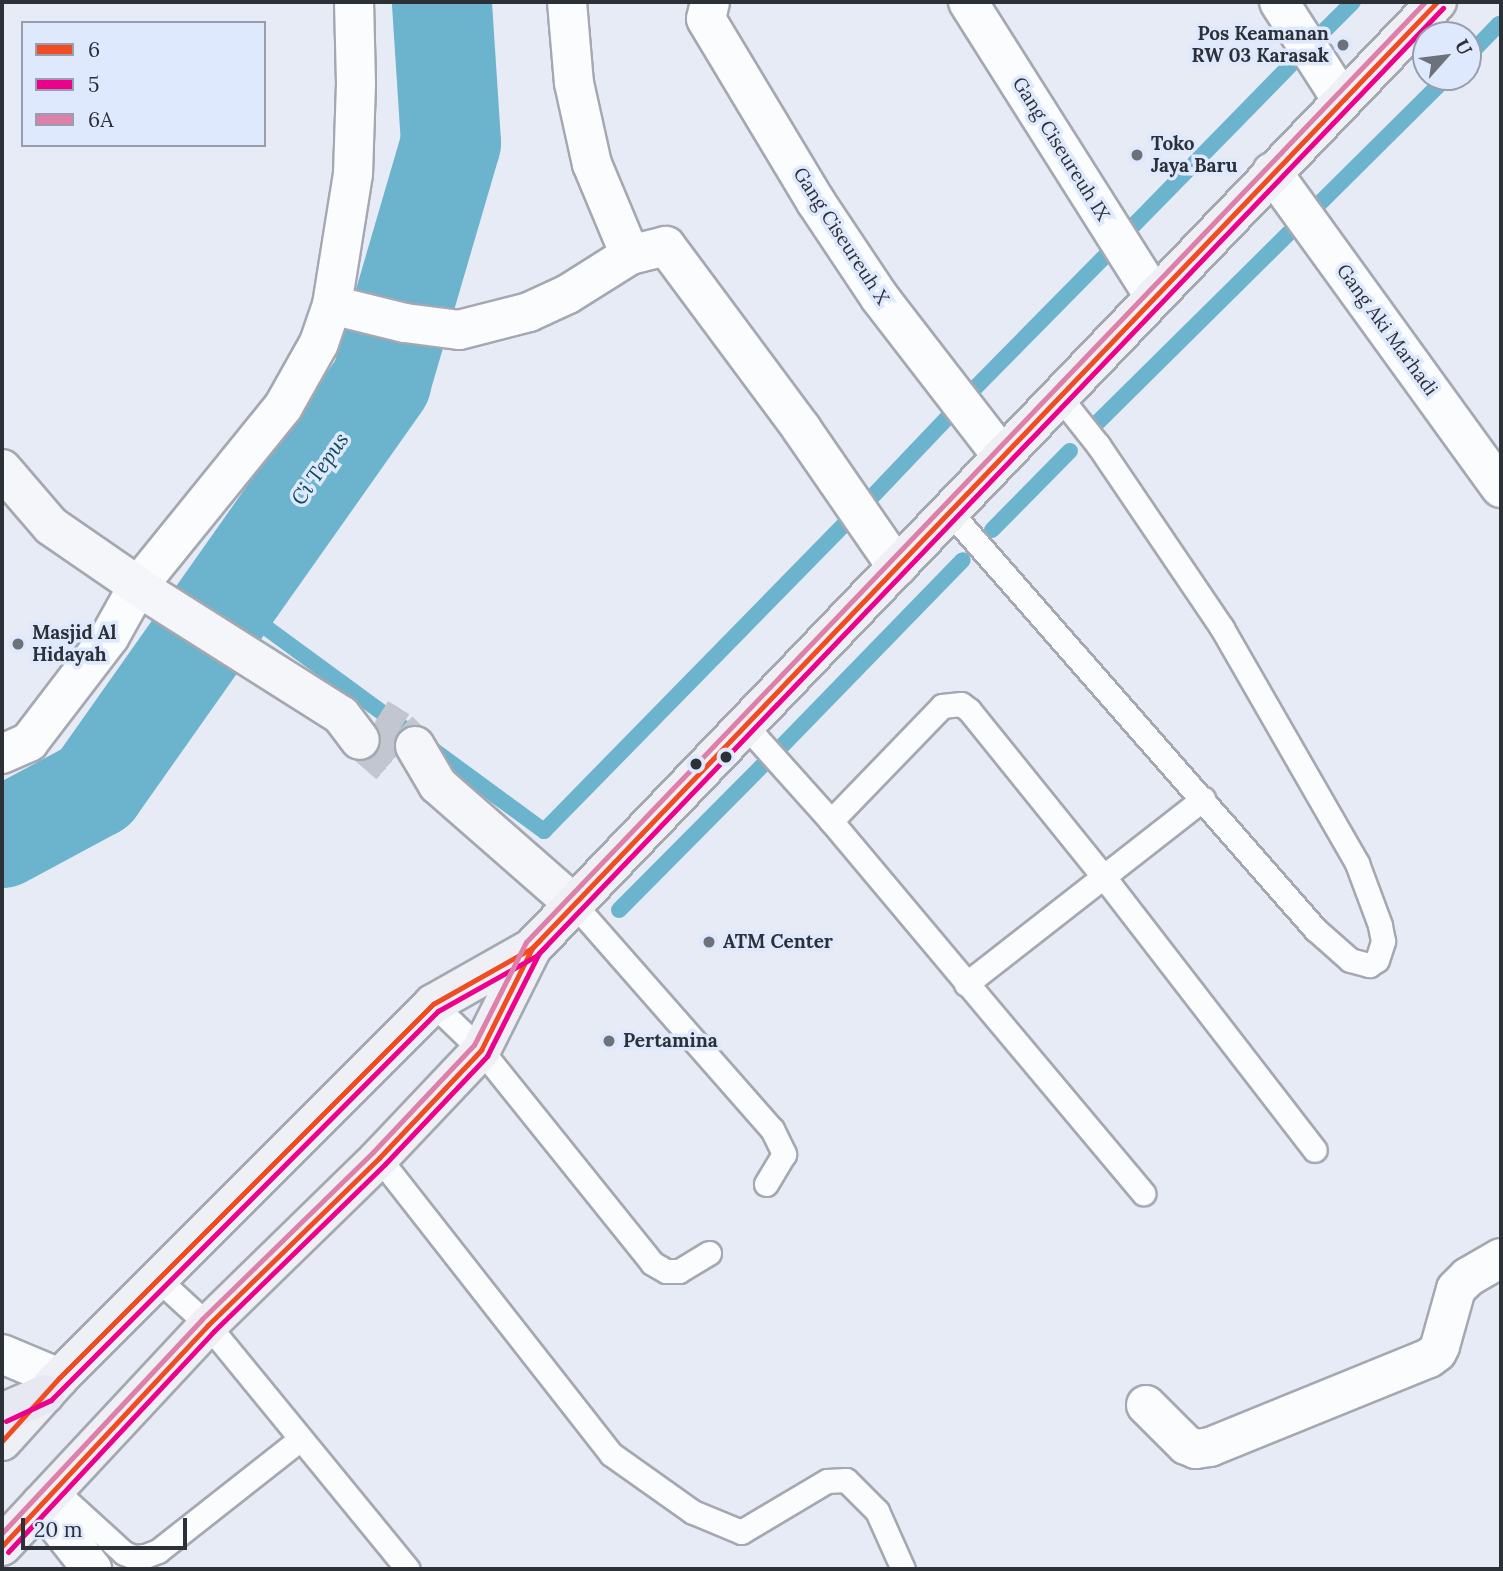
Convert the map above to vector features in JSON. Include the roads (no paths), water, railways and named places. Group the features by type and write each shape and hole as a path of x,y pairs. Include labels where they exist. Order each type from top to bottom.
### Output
{"highway":[{"path":"2,1413 52,1386"}],"main road":[{"path":"2,1441 52,1386 433,1004 532,948 1437,2"},
{"path":"2,1546 208,1325 379,1158 481,1050 532,948"}],"street":[{"path":"2,754 29,742 145,591 283,407 340,307 352,174 356,83 354,2"},
{"path":"567,2 574,83 592,164 630,255"},
{"name":"Gang Ciseureuh X","path":"709,2 706,19 816,202 880,298 1002,456"},
{"name":"Gang Ciseureuh IX","path":"968,2 1154,296"},
{"path":"1279,2 1342,100"},
{"name":"Gang Aki Marhadi","path":"1272,172 1501,488"},
{"path":"340,307 405,323 459,330 529,312 568,294 630,255 666,246 801,428 897,567"},
{"path":"2,469 51,526 145,591 360,724"},
{"path":"406,759 574,904"},
{"path":"1146,1405 1186,1445 1196,1450 1210,1447 1429,1358 1440,1346 1455,1289 1468,1277 1501,1258"},
{"path":"2,1354 52,1386"},
{"path":"49,1497 92,1569"}],"lane":[{"path":"949,511 1315,929 1350,960 1369,965 1377,960 1383,941 1380,925 1350,852 1222,628 1098,445 1059,396"},
{"path":"831,821 942,706 961,704 969,710 1103,876 1315,1150"},
{"path":"745,726 831,821 1143,1193"},
{"path":"966,984 1203,799"},
{"path":"574,904 772,1129 784,1154 766,1184"},
{"path":"433,1004 481,1050 652,1263 666,1271 679,1271 709,1253"},
{"path":"379,1158 611,1454 693,1512 741,1532 827,1480 846,1480 877,1511 903,1569"},
{"path":"159,1280 208,1325 299,1440 408,1569"},
{"path":"49,1497 124,1553 134,1557 145,1556 158,1551 299,1440"}],"waterway":[{"name":"Ci Tepus","path":"2,838 95,788 381,382 451,143 442,2"},
{"path":"1321,34 1353,2"},
{"path":"1482,42 1499,24"},
{"path":"1128,231 1305,50"},
{"path":"1318,205 1433,91"},
{"path":"1098,422 1289,233"},
{"path":"975,388 1109,252"},
{"path":"869,500 951,414"},
{"path":"992,530 1070,451"},
{"path":"227,599 544,831 847,522"},
{"path":"780,748 963,560"},
{"path":"619,910 762,766"}],"tunnel":[{"path":"378,717 399,730 415,746"},
{"path":"360,740 396,771"}],"place":[{"name":"Pos Keamanan RW 03 Karasak","path":"1343,45"},
{"name":"Toko Jaya Baru","path":"1137,155"},
{"name":"Masjid Al Hidayah","path":"18,644"},
{"name":"ATM Center","path":"709,942"},
{"name":"Pertamina","path":"609,1041"}]}
